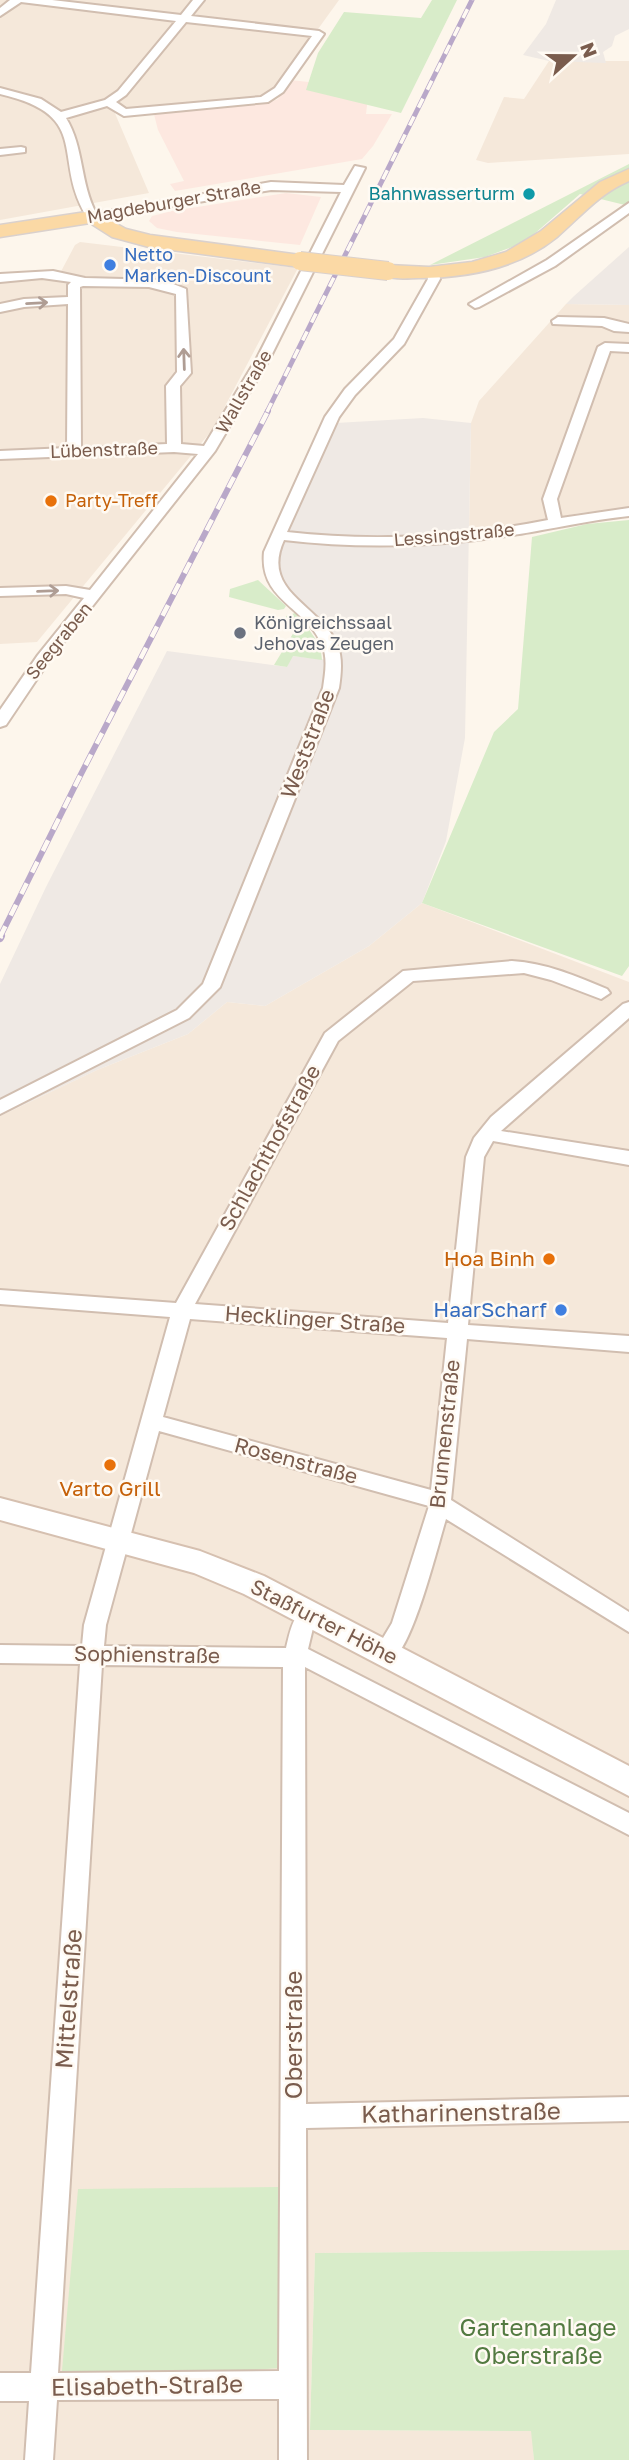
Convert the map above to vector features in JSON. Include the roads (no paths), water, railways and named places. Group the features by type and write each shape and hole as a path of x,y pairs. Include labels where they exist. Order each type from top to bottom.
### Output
{"main road":[{"path":"93,217 132,238 388,271 433,272 482,265 526,250 549,234 596,192 629,174"},
{"name":"Magdeburger Straße","path":"0,231 93,217"},
{"name":"Staßfurter Höhe","path":"0,1509 218,1570 311,1614 629,1782"}],"street":[{"path":"0,13 17,0"},
{"path":"24,0 319,34 279,90 264,100 124,113 109,102"},
{"path":"60,116 109,102 127,88 198,0"},
{"path":"0,91 39,102 60,116 70,134 83,202 93,217"},
{"path":"0,152 21,150"},
{"name":"Wallstraße","path":"95,595 208,451 279,330 359,168"},
{"name":"Magdeburger Straße","path":"93,217 271,186 348,189"},
{"path":"475,304 551,263 629,207"},
{"path":"132,238 128,221 141,208"},
{"name":"Weststraße","path":"0,1108 183,1014 211,987 331,688 334,664 329,643 318,625 279,589 268,561 332,417 350,391 399,341 435,278 433,272"},
{"path":"0,278 58,276 75,277 82,282 96,284 167,284 182,292 184,373 173,386 174,448"},
{"path":"74,452 74,285 82,282"},
{"path":"0,309 23,303 74,300"},
{"path":"558,321 604,322 614,327 629,328"},
{"path":"556,522 550,508 550,499 606,347 629,348"},
{"name":"Lübenstraße","path":"0,455 174,448 208,451"},
{"name":"Lessingstraße","path":"277,536 423,541 515,531 556,522 629,512"},
{"path":"0,592 66,590 95,595"},
{"name":"Seegraben","path":"0,722 43,658 95,595"},
{"name":"Schlachthofstraße","path":"119,1541 182,1310 331,1037 351,1018 409,975 434,977 513,967 547,972 601,993"},
{"name":"Brunnenstraße","path":"385,1653 402,1626 440,1503 475,1157 488,1133 512,1108 625,1017"},
{"path":"488,1133 506,1139 629,1158"},
{"name":"Hecklinger Straße","path":"0,1297 629,1344"},
{"name":"Rosenstraße","path":"150,1422 440,1503 629,1623"},
{"name":"Mittelstraße","path":"39,2460 92,1654 95,1625 119,1541"},
{"name":"Oberstraße","path":"293,2460 294,1658 303,1625 311,1614"},
{"name":"Sophienstraße","path":"0,1654 294,1658"},
{"name":"Staßfurter Höhe","path":"294,1658 308,1658 320,1663 629,1825"},
{"name":"Katharinenstraße","path":"293,2116 629,2109"},
{"name":"Elisabeth-Straße","path":"0,2387 294,2385"}],"railway":[{"path":"267,412 472,0"},
{"path":"0,937 268,411"}],"place":[{"name":"Bahnwasserturm","path":"529,194"},
{"name":"Netto Marken-Discount","path":"110,265"},
{"name":"Party-Treff","path":"51,501"},
{"name":"Königreichssaal Jehovas Zeugen","path":"240,633"},
{"name":"Hoa Binh","path":"549,1259"},
{"name":"HaarScharf","path":"561,1310"},
{"name":"Varto Grill","path":"110,1465"}],"park label":[{"name":"Gartenanlage Oberstraße","path":"538,2342"}]}
